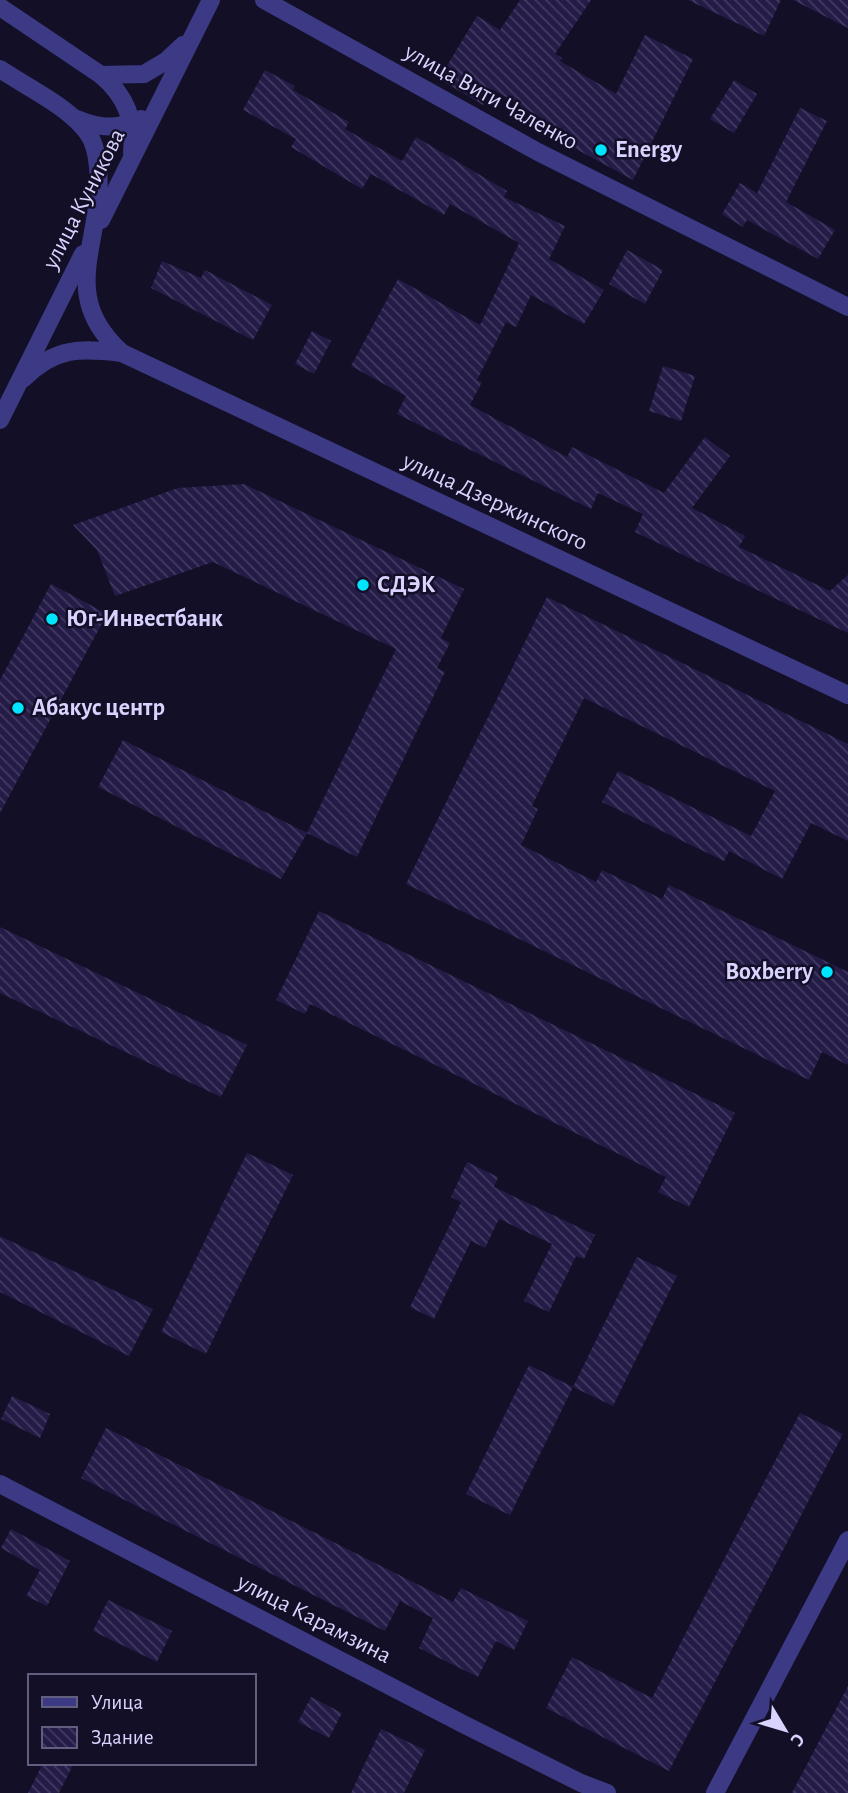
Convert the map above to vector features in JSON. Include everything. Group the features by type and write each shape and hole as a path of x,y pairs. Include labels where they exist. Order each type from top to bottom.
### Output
{"street":[{"name":"улица Куникова","path":"0,420 211,0"},
{"name":"улица Вити Чаленко","path":"264,0 538,152 848,307"},
{"path":"0,7 116,87 132,122 131,159"},
{"path":"101,75 144,74 166,61 194,35"},
{"path":"0,69 74,117 96,127 113,128 144,118 159,103"},
{"path":"74,117 89,134 97,156 100,190 86,264 85,296 100,332 122,353"},
{"path":"17,386 36,367 75,349 122,353"},
{"name":"улица Дзержинского","path":"122,353 848,695"},
{"name":"улица Карамзина","path":"0,1485 477,1731 581,1783 607,1793"},
{"path":"716,1793 848,1540"}],"building":[{"path":"520,0 591,0 555,54 562,58 560,61 616,94 645,35 693,59 633,180 543,131 548,122 492,89 483,105 439,79 477,16 500,30"},
{"path":"688,0 781,0 764,36"},
{"path":"793,0 848,0 848,28"},
{"path":"265,70 295,86 293,90 349,122 345,129 402,161 416,137 507,191 504,197 565,226 549,259 604,290 584,324 531,295 516,327 506,322 477,380 482,382 470,405 567,457 572,447 664,493 705,437 730,456 692,508 745,536 739,547 830,591 848,575 848,633 635,532 643,514 598,493 591,509 397,414 406,396 351,366 398,279 480,325 519,243 450,204 444,215 371,174 362,189 291,147 296,139 243,110"},
{"path":"734,80 757,94 734,133 710,119"},
{"path":"800,108 827,121 786,202 835,230 818,259 747,220 743,227 722,214 740,183 757,193"},
{"path":"627,250 663,270 645,304 609,284"},
{"path":"162,261 201,278 205,270 272,305 253,340 151,288"},
{"path":"312,331 331,341 314,374 295,364"},
{"path":"663,366 695,376 681,421 649,411"},
{"path":"244,484 464,589 441,638 450,643 437,668 445,672 357,857 307,833 396,649 213,562 115,596 97,550 73,525 178,488"},
{"path":"51,584 107,614 0,813 0,680"},
{"path":"547,597 848,744 848,841 811,823 782,879 729,851 724,861 602,802 618,771 751,836 775,791 584,698 532,806 538,809 521,845 596,882 602,870 662,899 669,885 848,972 848,1065 822,1052 809,1080 406,884"},
{"path":"123,740 307,833 281,879 98,787"},
{"path":"319,911 735,1113 689,1207 658,1192 666,1177 310,1004 305,1014 276,1000"},
{"path":"0,927 247,1045 221,1097 0,993"},
{"path":"247,1153 293,1175 206,1354 161,1332"},
{"path":"467,1162 498,1177 494,1187 595,1235 584,1259 576,1256 549,1312 524,1301 552,1244 499,1219 485,1248 471,1241 434,1319 410,1307 461,1202 451,1197"},
{"path":"0,1236 153,1309 129,1356 0,1292"},
{"path":"637,1257 677,1276 613,1406 573,1387"},
{"path":"529,1365 573,1387 510,1515 466,1494"},
{"path":"12,1396 50,1414 40,1438 1,1419"},
{"path":"800,1413 843,1434 669,1771 546,1708 572,1657 652,1698"},
{"path":"106,1428 453,1602 461,1588 528,1621 514,1650 496,1641 478,1677 419,1648 433,1618 400,1601 385,1631 81,1478"},
{"path":"11,1529 70,1561 47,1606 26,1596 40,1570 1,1548"},
{"path":"108,1600 172,1631 157,1662 93,1631"},
{"path":"848,1686 848,1793 792,1793"},
{"path":"311,1697 342,1713 329,1738 298,1722"},
{"path":"381,1729 425,1750 404,1793 351,1793"},
{"path":"42,1765 73,1765 59,1793 28,1793"}],"place":[{"name":"Energy","path":"601,150"},
{"name":"СДЭК","path":"363,585"},
{"name":"Юг-Инвестбанк","path":"52,619"},
{"name":"Абакус центр","path":"18,708"},
{"name":"Boxberry","path":"827,972"}]}
